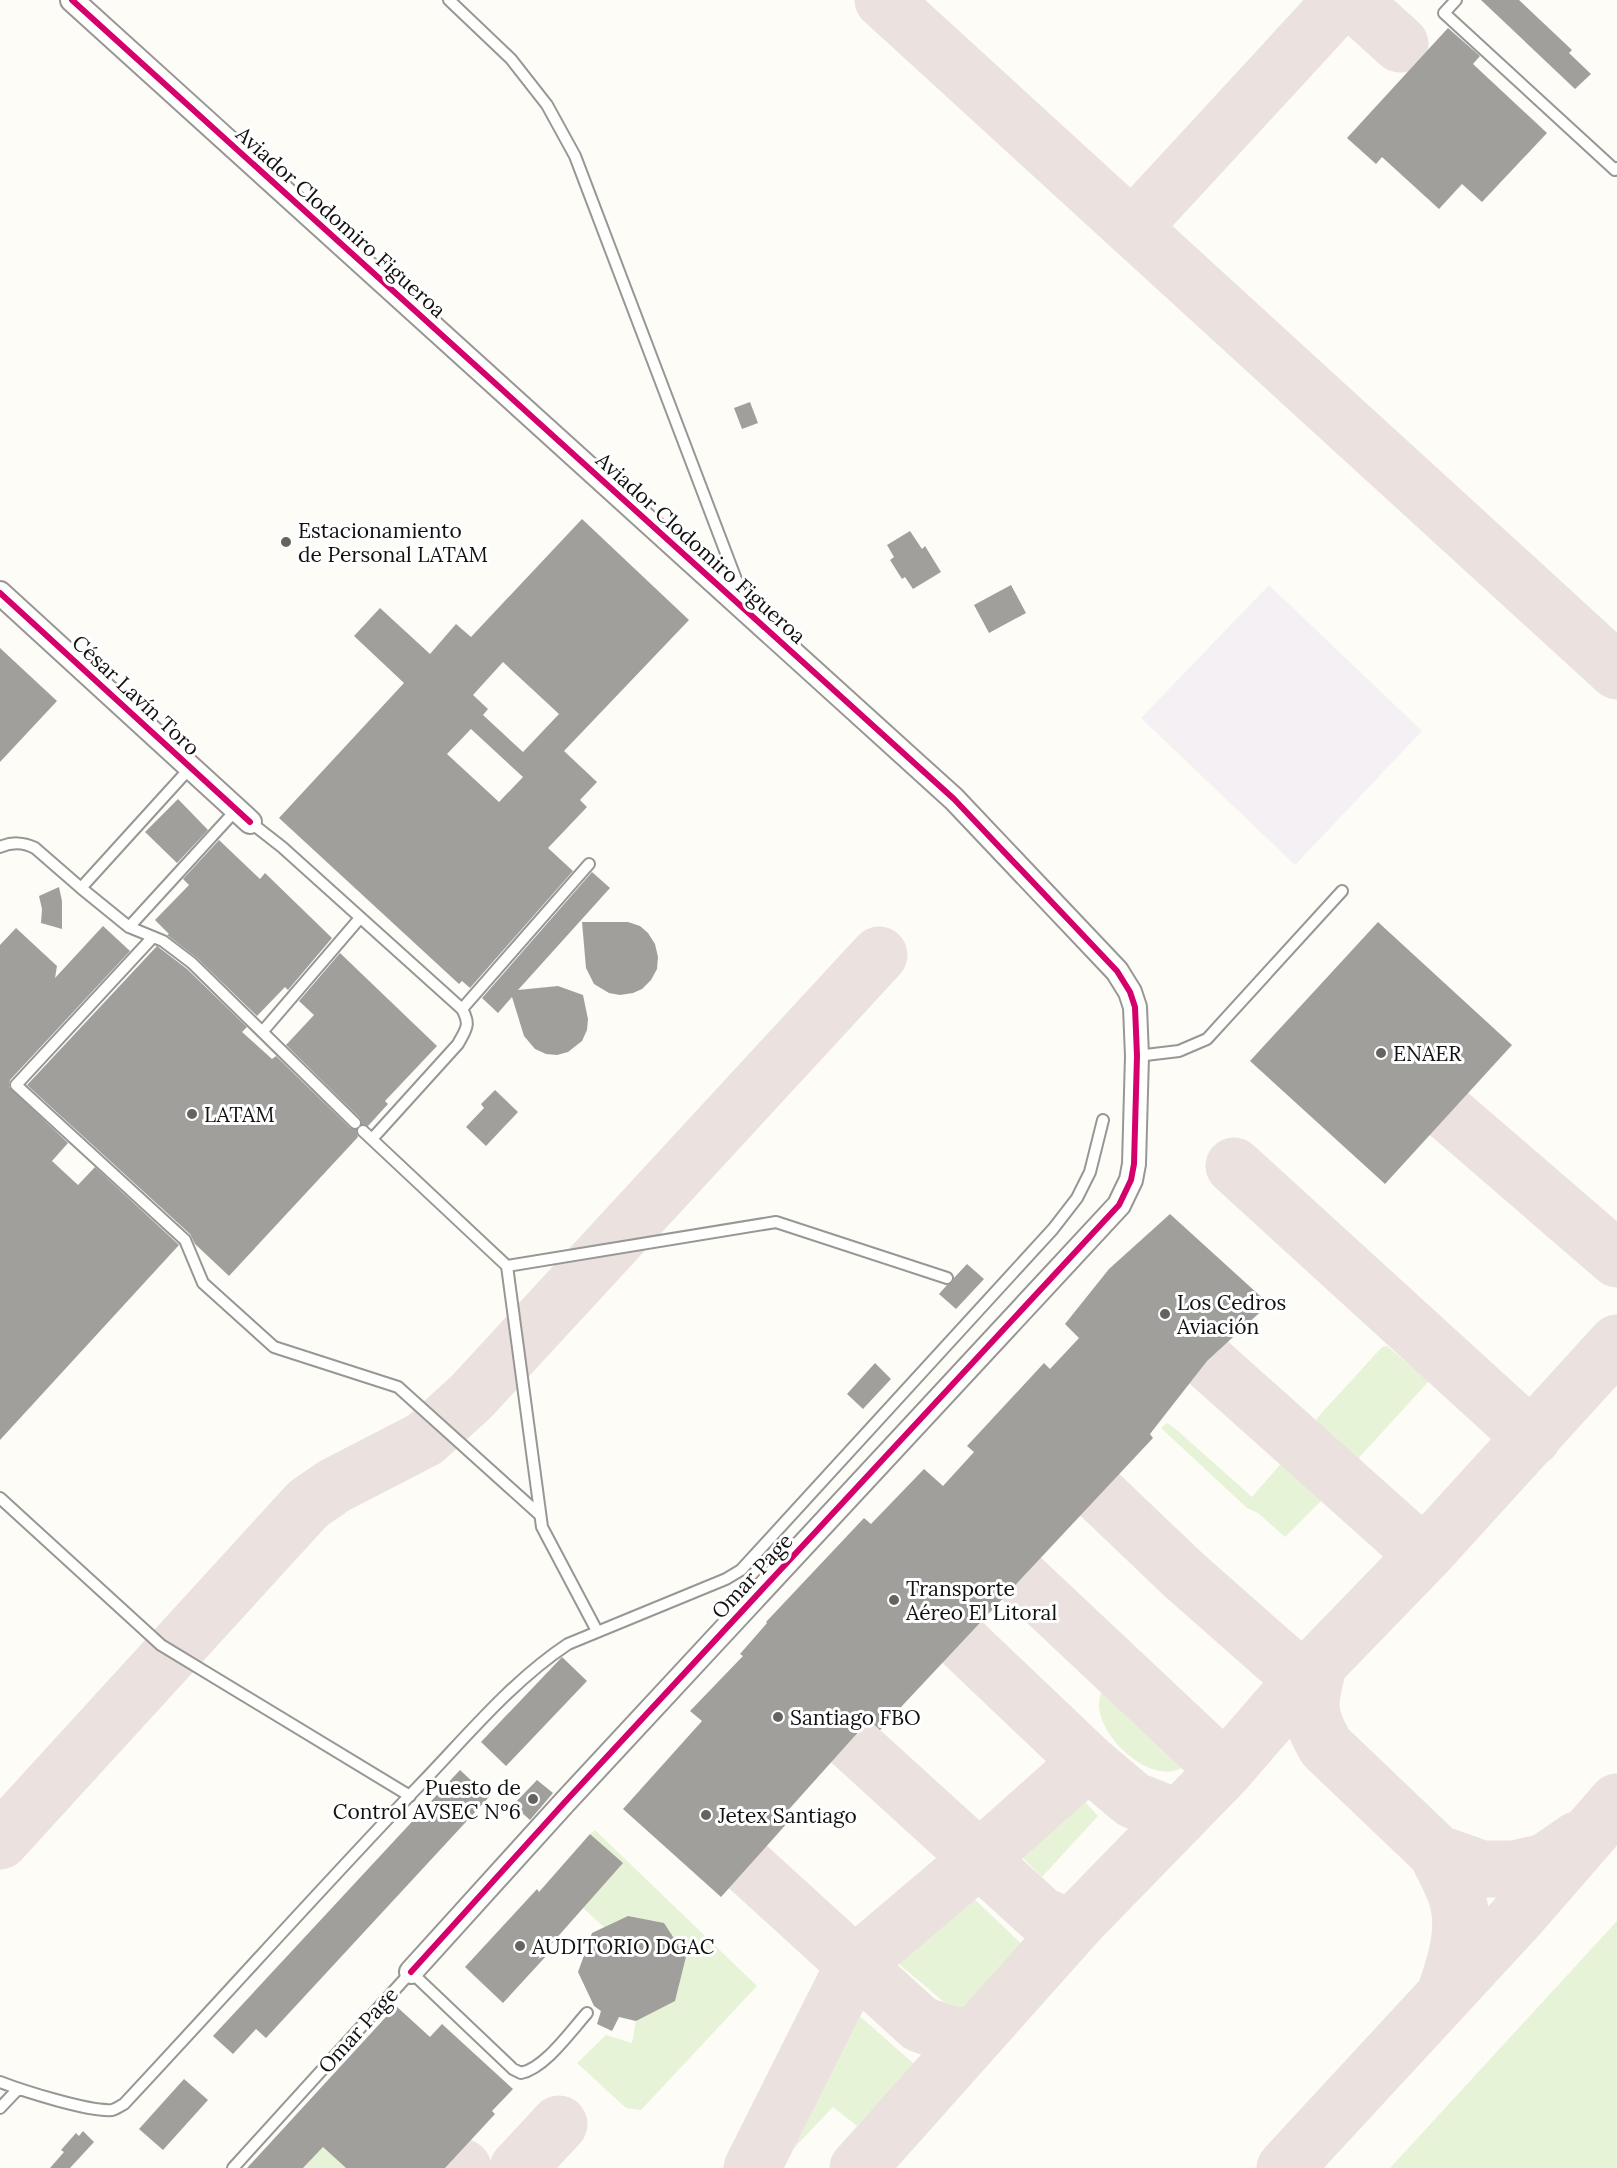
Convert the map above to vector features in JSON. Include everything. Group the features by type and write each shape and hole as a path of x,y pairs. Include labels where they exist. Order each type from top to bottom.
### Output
{"street":[{"name":"Aviador Clodomiro Figueroa","path":"72,0 954,800 1116,971 1130,992 1135,1007 1137,1056 1134,1164 1131,1180 1119,1205"},
{"name":"César Lavín Toro","path":"0,592 243,816"},
{"name":"Omar Page","path":"411,1972 580,1785 1119,1205"}],"lane":[{"path":"449,0 511,59 548,105 576,156 750,614"},
{"path":"1456,0 1444,13 1615,170 1617,168"},
{"path":"81,888 190,768"},
{"path":"129,927 243,816 282,847 462,1009 468,1019 467,1028 458,1044 363,1131"},
{"path":"0,847 17,843 35,848 129,927 163,941 192,963 363,1131 507,1266 542,1527 597,1631"},
{"path":"462,1009 589,864"},
{"path":"1137,1056 1179,1051 1207,1040 1342,891"},
{"path":"263,1031 360,918"},
{"path":"153,937 16,1085 185,1240 203,1283 274,1347 398,1387 540,1515"},
{"path":"0,2082 18,2089 96,2109 114,2110 124,2104 410,1796 515,1686 549,1656 568,1644 597,1631 726,1579 741,1570 1053,1229 1077,1198 1089,1172 1102,1120"},
{"path":"507,1266 776,1222 947,1278"},
{"path":"0,1498 161,1645 410,1796"},
{"path":"411,1972 513,2069 521,2073 531,2071 542,2062 587,2013"},
{"name":"Omar Page","path":"233,2168 411,1972"},
{"path":"0,2108 18,2089"}],"shaded area":[{"path":"1269,585 1422,731 1295,865 1141,718"}],"green space":[{"path":"1387,1346 1429,1381 1355,1462 1317,1427 1317,1418 1382,1347"},
{"path":"1167,1423 1252,1497 1290,1453 1331,1491 1285,1537 1258,1513 1247,1508 1161,1428"},
{"path":"1102,1688 1187,1766 1173,1771 1161,1771 1135,1760 1123,1750 1105,1727 1100,1714 1099,1702"},
{"path":"1077,1793 1098,1816 1042,1877 1016,1851"},
{"path":"595,1830 757,1986 641,2110 626,2108 577,2063 606,2035 632,2043 636,2021 675,2000 686,1958 604,1927 583,1908 622,1863 590,1834"},
{"path":"969,1894 1025,1947 968,2011 957,2013 893,1959"},
{"path":"1617,1921 1617,2168 1390,2168"},
{"path":"854,2011 914,2064 857,2126 833,2107 779,2164 777,2162"},
{"path":"323,2147 346,2168 303,2168"}],"building":[{"path":"1481,0 1519,0 1572,50 1569,53 1591,74 1575,89"},
{"path":"1448,28 1480,56 1473,64 1547,133 1482,202 1462,184 1439,209 1382,157 1376,164 1347,138"},
{"path":"750,402 758,423 742,429 734,408"},
{"path":"582,519 689,620 564,751 597,782 580,800 587,807 548,848 573,871 470,988 462,981 459,984 279,818 404,683 354,636 380,608 430,654 456,624 471,637","holes":["503,662 559,714 523,752 483,715 488,709 473,695","471,729 523,777 499,802 447,754"]},
{"path":"910,531 922,549 925,546 941,572 913,589 905,577 902,579 890,560 894,557 887,545"},
{"path":"1011,585 1026,613 989,633 974,605"},
{"path":"0,648 57,701 0,762"},
{"path":"178,799 208,830 177,863 145,832"},
{"path":"219,840 260,879 265,873 332,938 288,990 285,987 257,1016 197,958 167,935 169,934 155,920 189,885 183,879"},
{"path":"592,872 610,888 518,990 558,986 583,995 588,1019 587,1030 582,1041 568,1052 557,1055 546,1054 535,1049 524,1036 512,997 498,1013 482,998"},
{"path":"59,887 62,901 62,929 41,923 42,909 39,896"},
{"path":"582,922 628,922 640,926 655,944 658,957 657,969 651,980 642,989 620,995 609,993 594,984 586,968"},
{"name":"ENAER","path":"1378,922 1512,1045 1385,1184 1250,1061"},
{"path":"103,926 130,951 10,1080 9,1087 68,1143 52,1161 78,1185 95,1167 179,1245 0,1440 0,945 16,928 57,966 55,978"},
{"name":"LATAM","path":"157,946 187,969 247,1027 242,1032 272,1059 276,1056 350,1128 356,1130 358,1137 229,1276 195,1244 190,1234 27,1085"},
{"path":"340,953 437,1046 385,1101 388,1104 368,1126 362,1124 360,1118 286,1045 314,1015 299,1001"},
{"path":"495,1090 518,1112 486,1146 466,1127 484,1108 481,1104"},
{"path":"1170,1214 1269,1304 1207,1361 1150,1434 1153,1438 880,1730 869,1720 783,1816 789,1821 721,1897 623,1809 702,1721 690,1711 743,1656 740,1654 766,1622 864,1518 871,1524 924,1469 943,1486 974,1452 967,1446 1044,1363 1050,1369 1079,1338 1065,1324 1109,1269"},
{"path":"967,1264 984,1279 956,1309 939,1294 952,1283"},
{"path":"875,1363 891,1379 863,1409 847,1394"},
{"path":"562,1657 587,1681 506,1766 481,1742"},
{"path":"460,1770 489,1797 266,2038 256,2029 233,2054 213,2036"},
{"name":"Puesto de Control AVSEC Nº6","path":"537,1780 553,1793 530,1820 513,1805"},
{"name":"AUDITORIO DGAC","path":"590,1834 623,1863 538,1959 548,1954 503,2003 465,1967 537,1889 539,1892"},
{"path":"628,1916 664,1923 686,1957 675,2001 636,2021 619,2017 612,2031 597,2024 601,2011 594,2006 578,1972 592,1933"},
{"path":"396,2006 430,2037 442,2024 513,2089 492,2111 495,2114 445,2168 346,2168 323,2147 303,2168 247,2168"},
{"path":"184,2079 208,2100 163,2150 139,2129"},
{"path":"83,2131 94,2142 70,2168 50,2168 64,2152 61,2150 76,2133 79,2136"}],"taxiway":[{"path":"883,0 1617,671"},
{"path":"1132,228 1334,9 1343,3 1358,6 1400,44"},
{"path":"0,1841 308,1504 334,1486 425,1439 472,1396 879,955"},
{"path":"1449,1114 1617,1259"},
{"path":"1234,1166 1532,1438"},
{"path":"858,2168 1080,1919 1225,1770 1303,1680 1424,1555 1617,1343"},
{"path":"1207,1361 1424,1555"},
{"path":"1100,1495 1185,1576 1303,1680"},
{"path":"1022,1579 1225,1770"},
{"path":"962,1642 1088,1762 1133,1800 1179,1818"},
{"path":"1318,1666 1311,1708 1315,1725 1326,1747 1437,1853 1482,1869 1514,1869 1545,1862 1577,1840"},
{"path":"850,1741 1042,1916 1061,1922 1080,1919"},
{"path":"752,2168 854,1965 979,1859 1088,1762"},
{"path":"1285,2168 1517,1917 1617,1802"},
{"path":"1437,1853 1454,1889 1461,1925 1458,1948 1445,1994"},
{"path":"748,1867 920,2024 945,2033 974,2038"},
{"path":"518,2168 559,2124"}],"cycle path":[{"path":"72,0 954,799 1117,971 1130,992 1135,1007 1137,1056 1134,1164 1131,1180 1119,1205 564,1803 411,1972"},
{"path":"0,593 250,822"}],"place":[{"name":"Estacionamiento de Personal LATAM","path":"286,542"},
{"name":"ENAER","path":"1381,1053"},
{"name":"LATAM","path":"192,1114"},
{"name":"Los Cedros Aviación","path":"1165,1314"},
{"name":"Transporte Aéreo El Litoral","path":"894,1600"},
{"name":"Santiago FBO","path":"778,1717"},
{"name":"Puesto de Control AVSEC Nº6","path":"533,1799"},
{"name":"Jetex Santiago","path":"706,1815"},
{"name":"AUDITORIO DGAC","path":"520,1946"}]}
